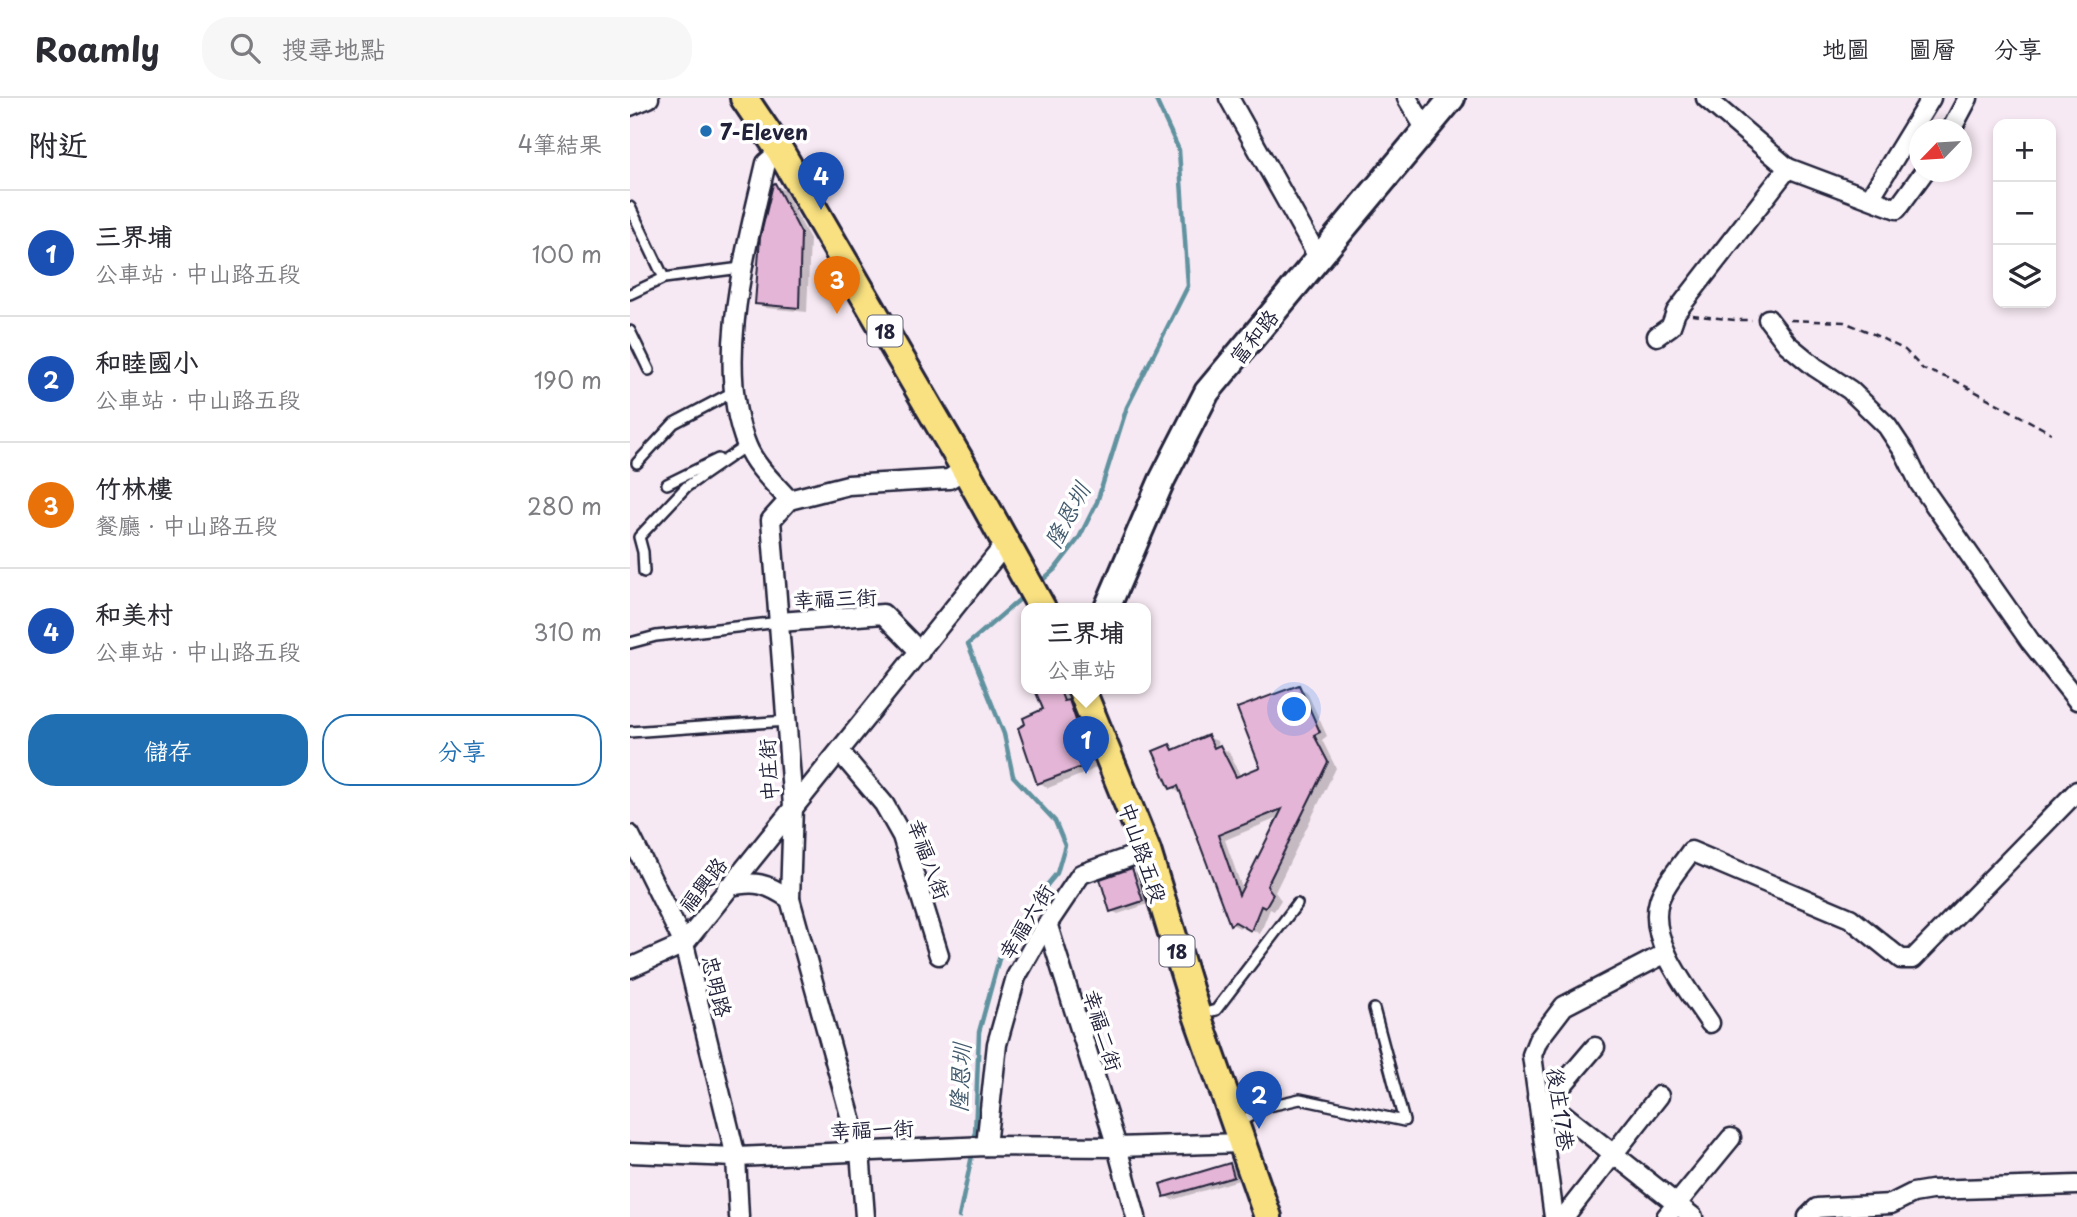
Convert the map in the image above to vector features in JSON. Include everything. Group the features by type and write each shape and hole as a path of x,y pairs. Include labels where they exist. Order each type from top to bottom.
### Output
{"main road":[{"name":"18","path":"744,98 780,150 1007,542 1019,568 1042,603"},
{"name":"中山路五段","path":"1083,694 1147,851 1197,1015 1268,1217"}],"street":[{"path":"630,106 649,98"},
{"path":"1229,98 1318,257"},
{"path":"1407,98 1425,128"},
{"name":"富和路","path":"1102,603 1207,392 1452,98"},
{"path":"1706,98 1788,168 1897,209 1917,182"},
{"path":"1870,198 1931,98"},
{"path":"1957,119 1968,98"},
{"path":"780,150 766,163 741,268 734,338 733,392 747,445 753,456 789,500 848,485 949,479 965,469"},
{"path":"1657,336 1671,326 1676,312 1788,168"},
{"path":"1768,319 1787,344 1850,390 1887,426 1928,495 2031,641 2077,700"},
{"name":"中庄街","path":"789,500 771,520 793,806 790,899 860,1151 865,1217"},
{"name":"福興路","path":"630,968 684,944 727,887 840,752 1007,542"},
{"name":"幸福三街","path":"780,622 883,614 920,652"},
{"name":"幸福八街","path":"840,752 884,804 902,836 939,955"},
{"path":"1710,1023 1666,953 1656,919 1660,898 1691,850 1850,918 1901,958 1913,959 2077,790"},
{"name":"忠明路","path":"630,835 684,944 736,1157 739,1217"},
{"name":"幸福六街","path":"986,1146 997,1044 1016,977 1038,938 1082,874 1147,851"},
{"path":"727,887 749,881 776,890 790,899"},
{"name":"幸福二街","path":"1048,926 1136,1217"},
{"name":"後庄17巷","path":"1554,1217 1543,1100 1532,1055 1538,1040 1564,1006 1666,953"},
{"path":"1595,1047 1543,1100 1613,1153 1672,1210 1693,1217"},
{"path":"1564,1217 1658,1096"},
{"name":"幸福一街","path":"630,1153 736,1157 986,1146 1117,1147 1238,1133"},
{"path":"1672,1210 1731,1138"},
{"path":"1808,1217 1817,1208 1891,1204 1913,1193 1931,1190 2077,1185"}],"lane":[{"path":"630,207 664,278"},
{"path":"630,294 664,278 741,268"},
{"path":"630,331 649,370"},
{"path":"637,463 674,423 733,392"},
{"path":"667,484 747,445"},
{"path":"644,572 643,552 635,539 686,487 747,445"},
{"path":"630,643 656,636 780,622"},
{"path":"630,732 787,721"},
{"path":"1197,1015 1216,1010 1297,904"},
{"path":"1238,1133 1269,1106 1300,1099 1404,1121 1374,1009"}],"path":[{"path":"1676,312 1735,320 1844,323 1905,350 1923,369 1955,382 2051,433"}],"building":[{"path":"775,183 801,233 799,308 755,304 760,238"},
{"path":"1299,685 1320,732 1314,735 1328,762 1267,886 1273,894 1265,908 1261,906 1251,931 1235,922 1230,925 1178,786 1170,789 1153,751 1170,744 1173,750 1208,735 1214,748 1220,745 1236,777 1260,767 1237,708","holes":["1282,809 1239,895 1218,835"]},
{"path":"1037,694 1061,694 1064,701 1069,700 1090,761 1037,784 1018,728 1025,724 1023,718 1043,709"},
{"path":"1132,868 1143,901 1110,912 1100,879"},
{"path":"1230,1163 1234,1177 1164,1197 1160,1184"}],"waterway":[{"name":"隆恩圳","path":"1038,584 1055,569 1079,538 1097,502 1127,407 1188,286 1179,150 1155,98"},
{"name":"隆恩圳","path":"975,1134 979,1032 999,959 1024,913 1057,873 1065,845 1055,821 1013,776 1004,734 968,644 1026,594"},
{"name":"隆恩圳","path":"959,1217 973,1151"}],"place":[{"name":"7-Eleven","path":"706,131"},
{"name":"和美村","path":"821,210"},
{"name":"竹林樓","path":"837,314"},
{"name":"三界埔","path":"1086,774"},
{"name":"和睦國小","path":"1259,1129"}]}
